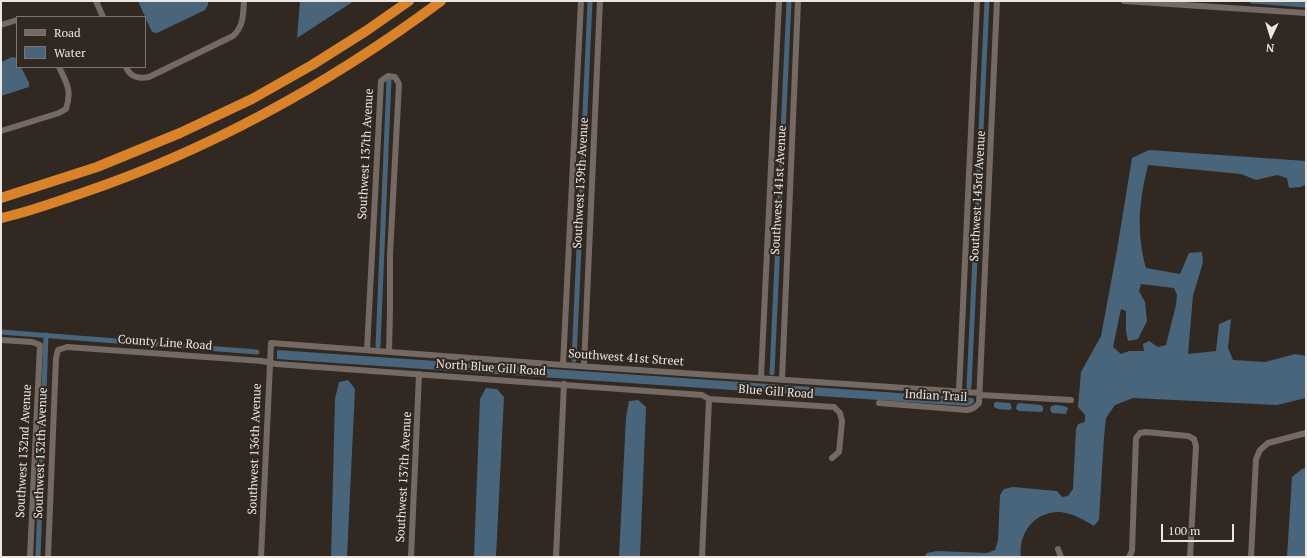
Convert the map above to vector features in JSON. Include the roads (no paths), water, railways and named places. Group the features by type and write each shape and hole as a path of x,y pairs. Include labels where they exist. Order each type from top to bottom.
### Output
{"highway":[{"path":"1,198 97,167 180,133 252,99 312,65 366,31 409,1"},
{"path":"1,218 24,213 123,179 204,144 284,104 343,69 399,32 441,1"}],"street":[{"path":"96,1 103,16"},
{"path":"126,68 127,71 136,78 149,77 234,36 238,32 243,21 244,1"},
{"name":"Southwest 139th Avenue","path":"563,365 581,1"},
{"name":"Southwest 139th Avenue","path":"584,366 600,1"},
{"name":"Southwest 141st Avenue","path":"762,378 779,1"},
{"name":"Southwest 141st Avenue","path":"782,380 798,1"},
{"name":"Southwest 143rd Avenue","path":"959,391 977,1"},
{"name":"Southwest 143rd Avenue","path":"980,394 997,1"},
{"path":"1124,1 1306,13"},
{"path":"1,25 16,20"},
{"path":"1,131 59,113 66,109 70,92 59,68"},
{"name":"Southwest 137th Avenue","path":"367,350 381,81 388,76 395,78 399,84 390,255 389,352"},
{"name":"Southwest 132nd Avenue","path":"1,340 32,342 40,345 30,557"},
{"name":"Southwest 41st Street","path":"271,343 563,365 959,391 980,394"},
{"name":"Southwest 136th Avenue","path":"262,557 271,343"},
{"name":"County Line Road","path":"58,350 67,347 254,360 270,363"},
{"name":"Southwest 132th Avenue","path":"48,557 56,358 58,350"},
{"name":"North Blue Gill Road","path":"270,363 702,395 709,399"},
{"name":"Southwest 137th Avenue","path":"411,557 419,374"},
{"path":"556,557 564,384"},
{"path":"980,394 1071,400"},
{"name":"Indian Trail","path":"879,403 966,410 976,407 979,403 980,394"},
{"path":"702,557 709,399"},
{"name":"Blue Gill Road","path":"709,399 834,407 840,413 842,421 839,452 832,458"},
{"path":"1129,557 1132,551 1136,438 1140,433 1146,432 1188,436 1194,439 1196,446 1190,557"},
{"path":"1251,557 1256,459 1260,450 1268,443 1306,433"},
{"path":"1058,549 1060,557"}],"water":[{"path":"138,1 208,1 208,5 205,10 157,33 152,32"},
{"path":"300,1 354,1 297,38"},
{"path":"12,57 16,58 16,68 22,68 29,83 29,87 1,96 1,62"},
{"path":"1149,150 1306,161 1306,184 1301,187 1289,188 1287,178 1277,175 1256,180 1241,174 1148,165 1142,192 1140,229 1146,268 1180,274 1189,253 1202,252 1203,262 1193,296 1188,354 1216,351 1219,324 1231,319 1228,348 1233,360 1265,362 1295,354 1306,356 1306,398 1277,405 1133,398 1115,405 1106,418 1099,520 1094,526 1069,514 1060,512 1051,513 1036,519 1025,532 1022,540 1021,557 924,557 927,553 937,551 987,553 995,550 998,540 1000,495 1004,489 1013,487 1057,491 1062,497 1068,496 1073,489 1076,429 1078,424 1085,422 1085,415 1078,407 1081,372 1101,336 1132,158","holes":["1141,284 1174,288 1177,295 1176,305 1166,345 1158,347 1149,341 1143,344 1144,351 1129,351 1121,354 1113,347 1121,309 1126,311 1126,331 1128,341 1138,339 1147,321 1145,302 1139,291"]},
{"path":"277,350 971,398 974,399 974,402 967,406 277,359"},
{"path":"348,380 355,389 347,557 331,557 335,399 339,382"},
{"path":"486,388 497,389 504,397 496,557 474,557 480,399"},
{"path":"638,400 646,407 640,557 619,557 626,417 629,401"},
{"path":"995,402 1010,403 1012,408 1010,410 998,409 994,407"},
{"path":"1017,404 1041,405 1043,407 1043,411 1019,411 1016,409"},
{"path":"1056,405 1068,408 1066,414 1052,413 1050,410 1051,406"},
{"path":"1306,468 1306,557 1287,557 1292,477 1302,469"}],"waterway":[{"path":"574,360 590,1"},
{"path":"772,373 789,1"},
{"path":"969,387 987,1"},
{"path":"1252,1 1306,5"},
{"path":"378,346 389,79"},
{"path":"1,332 257,352"},
{"path":"38,557 46,335"}]}
